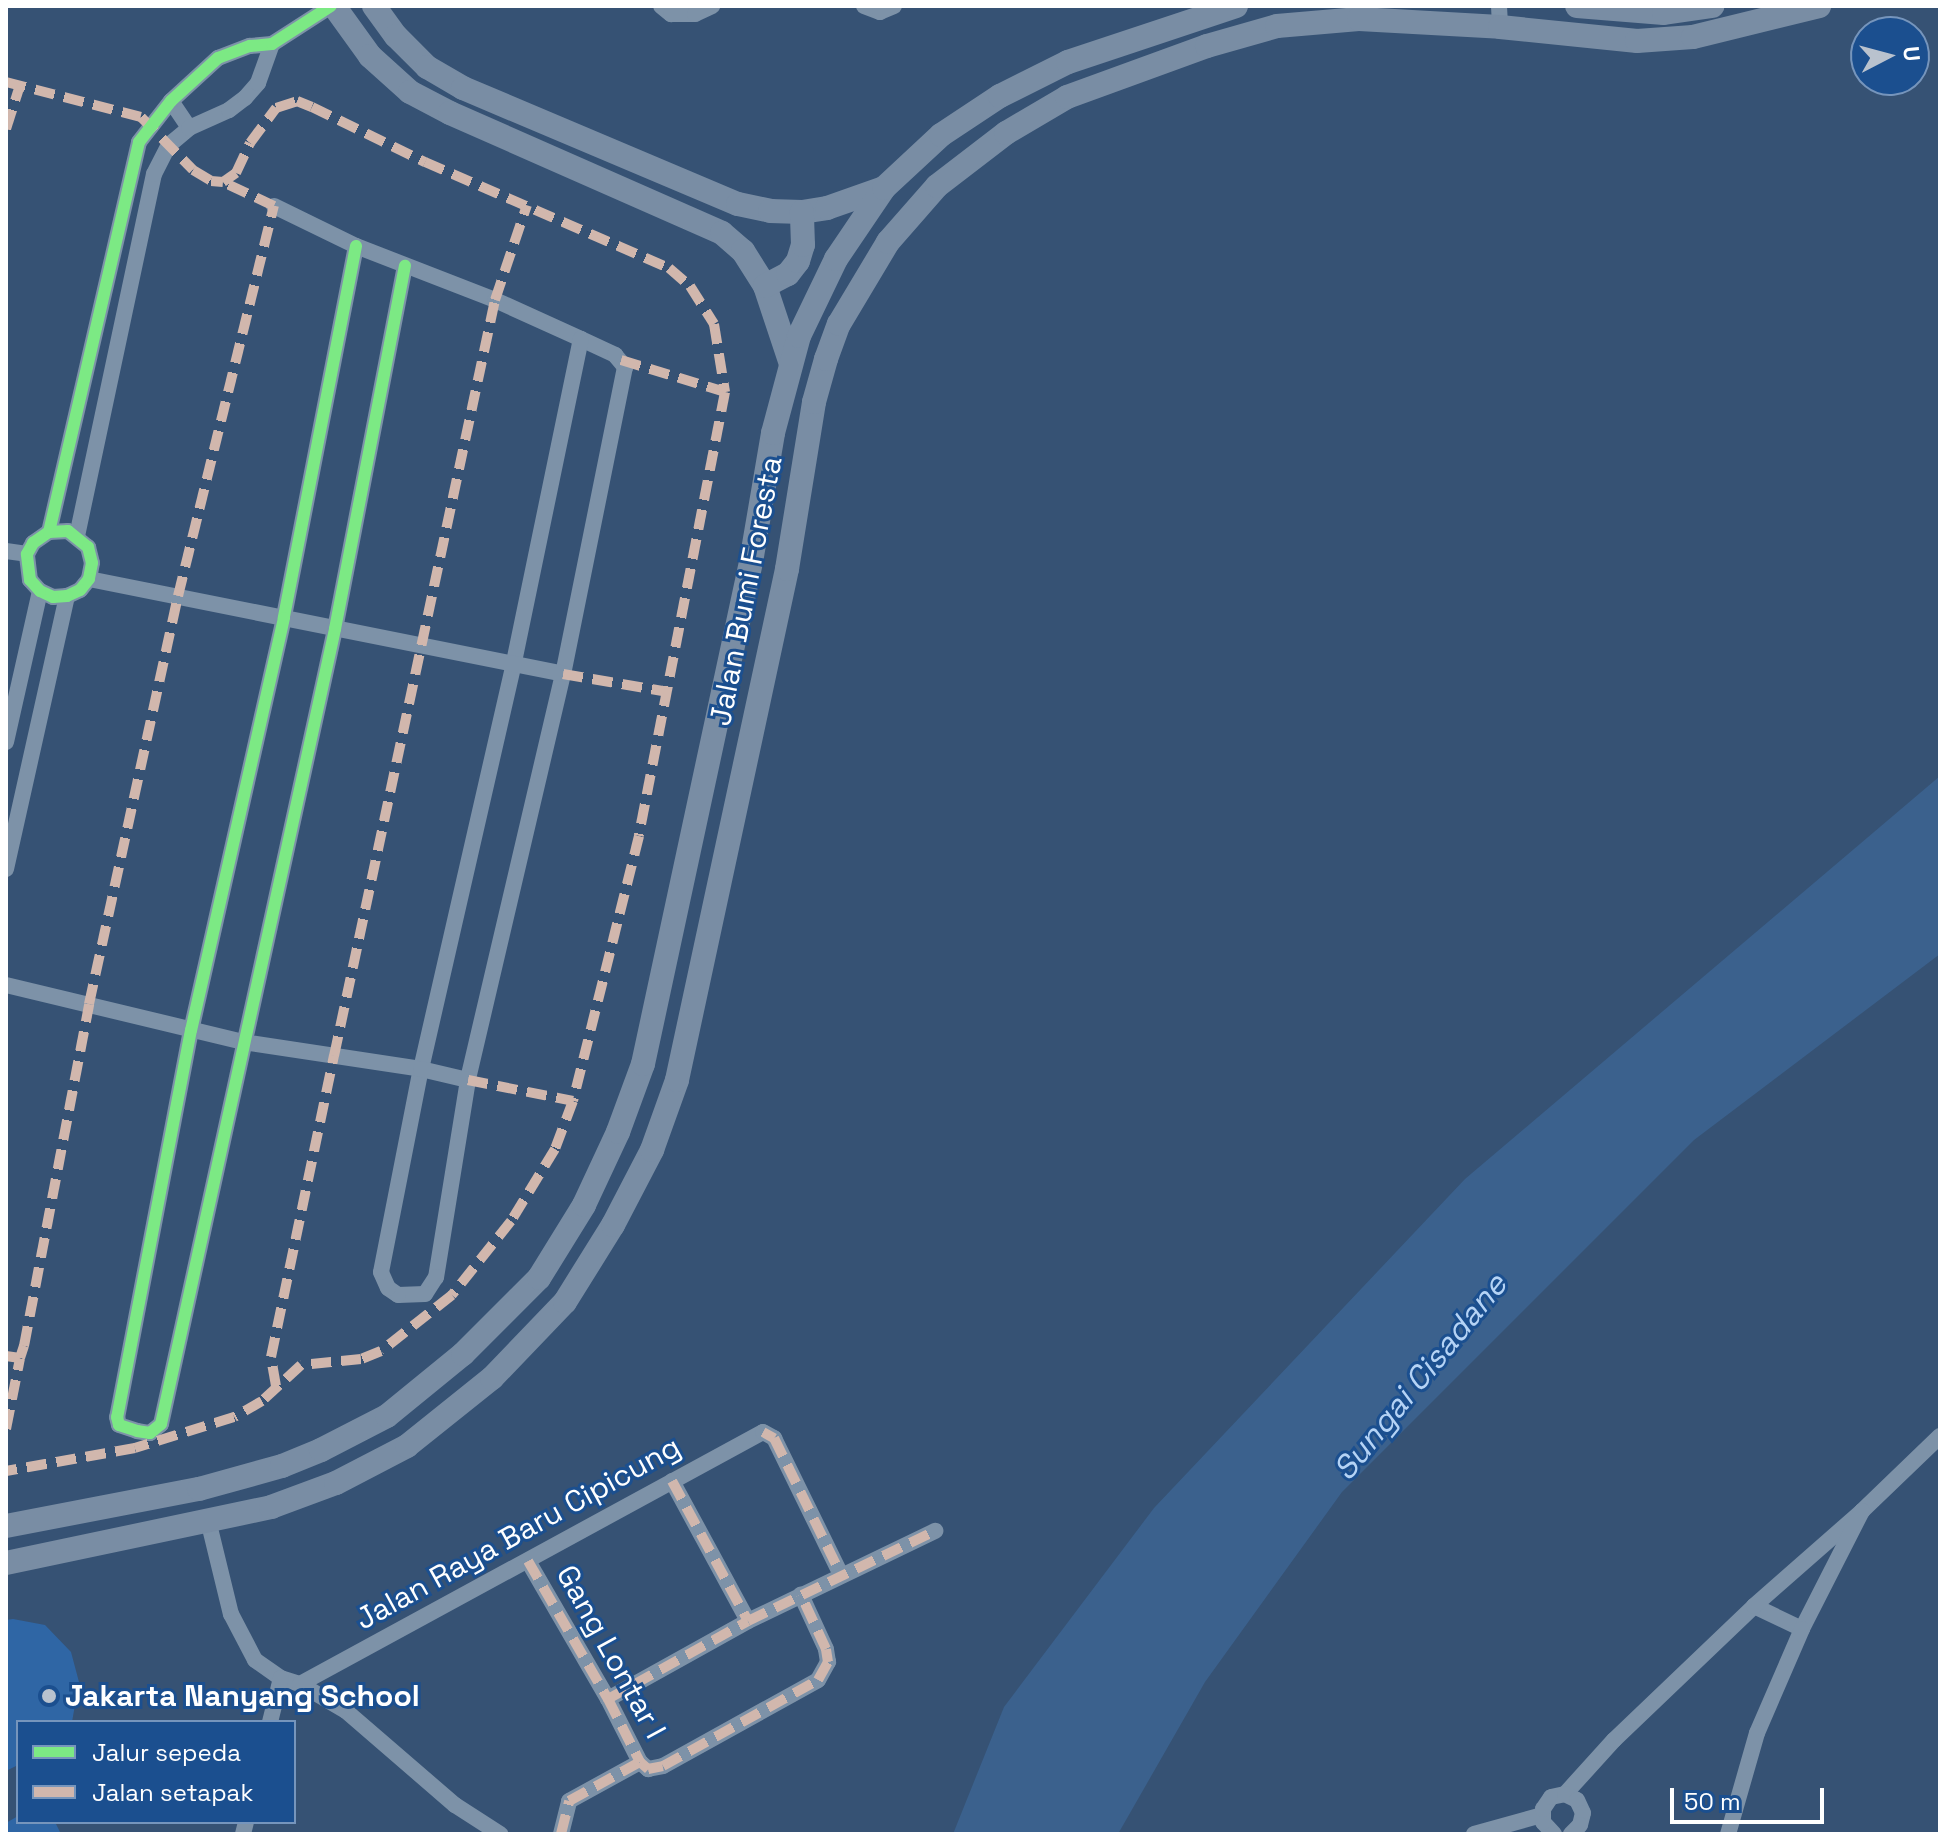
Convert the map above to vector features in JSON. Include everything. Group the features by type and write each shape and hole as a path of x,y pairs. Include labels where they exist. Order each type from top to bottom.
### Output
{"main road":[{"path":"333,6 370,56 410,92 450,113 722,233 743,251 765,286 792,365"},
{"path":"374,6 396,36 427,67 463,88 738,204 770,211 802,212 827,208 884,188"},
{"name":"Jalan Bumi Foresta","path":"6,1526 199,1489 321,1450 387,1416 463,1354 539,1278 584,1205 618,1132 643,1064 751,562 773,433 799,336 836,259 884,188 941,135 1000,96 1068,62 1198,16 1236,6"},
{"path":"1577,6 1650,13 1712,6"},
{"name":"Jalan Bumi Foresta","path":"6,1563 284,1503 336,1483 407,1446 492,1378 565,1302 613,1225 652,1150 677,1080 787,569 814,402 826,359 839,324 888,242 937,186 1006,133 1067,97 1207,46 1277,26 1359,19 1499,16 1637,41 1693,37 1819,6"},
{"path":"1198,16 1207,46"},
{"path":"614,186 626,157"},
{"path":"765,286 788,274 798,261 803,245 802,212"},
{"path":"751,562 787,569"}],"street":[{"path":"49,532 131,164 145,132 171,101 218,58 250,46 272,44 333,6"},
{"path":"661,6 671,14 695,14 712,6"},
{"path":"864,6 880,12 894,6"},
{"path":"77,536 154,174 169,145 189,128 229,110 245,98 258,83 272,44"},
{"path":"171,101 189,128"},
{"path":"274,206 356,246 495,300 581,339 621,360 625,373 563,674 468,1080 436,1277 425,1294 398,1295 388,1288 381,1272 421,1069 514,662 581,339"},
{"path":"356,246 284,618 191,1030 117,1417 119,1425 137,1431 150,1433 161,1424 335,629 405,266"},
{"path":"68,531 88,547 92,563 89,579 80,590 67,596 53,597 40,591 30,580 27,554 33,543 49,532 68,531"},
{"path":"6,551 27,554"},
{"path":"89,579 563,674"},
{"path":"6,742 40,591"},
{"path":"6,869 67,596"},
{"path":"6,985 243,1042 421,1069 468,1080"},
{"name":"Jalan Raya Baru Cipicung","path":"300,1684 763,1432 774,1438 841,1575"},
{"path":"1554,1834 1546,1828 1542,1815 1551,1797 1565,1794 1614,1740 1754,1606 1862,1511 1940,1436"},
{"path":"672,1481 748,1621"},
{"path":"1728,1834 1757,1733 1802,1629 1862,1511"},
{"path":"208,1520 231,1614 247,1650 255,1660 281,1678 300,1684 346,1711 455,1805 500,1834"},
{"path":"608,1699 748,1621 935,1531"},
{"name":"Gang Lontar I","path":"528,1561 608,1699 640,1762 648,1769 663,1766 818,1680 828,1662 826,1649 801,1595"},
{"path":"1754,1606 1802,1629"},
{"path":"270,1720 281,1678"},
{"path":"561,1834 569,1801 640,1762"},
{"path":"1565,1794 1581,1806 1583,1819 1576,1833"},
{"path":"1474,1834 1542,1815"}],"shaded area":[{"path":"6,1620 45,1625 71,1652 79,1682 72,1720 16,1720 16,1766 6,1771"},
{"path":"16,1817 16,1824 56,1824 61,1834 6,1834 6,1823"}],"water":[{"name":"Sungai Cisadane","path":"1940,776 1940,954 1694,1140 1342,1492 1205,1682 1118,1834 953,1834 1004,1707 1154,1508 1465,1179"}],"marked path":[{"path":"6,82 141,117 193,170 211,181 223,182 236,173 250,143 276,108 297,101 312,107 425,162 669,268 690,286 714,324 725,392 639,836 573,1101 555,1149 511,1221 452,1295 381,1351 361,1359 301,1365 262,1401 234,1417 135,1448 6,1471"},
{"path":"6,129 20,85"},
{"path":"6,1356 20,1358 24,1346 89,1004 178,596 274,206 223,182"},
{"path":"276,1386 271,1357 334,1056 495,300 527,205"},
{"path":"621,360 725,392"},
{"path":"563,674 668,692"},
{"path":"468,1080 573,1101"},
{"path":"6,1429 20,1358"},
{"path":"763,1432 774,1438 841,1575"},
{"path":"672,1481 748,1621"},
{"path":"608,1699 748,1621 935,1531"},
{"path":"528,1561 608,1699 640,1762 648,1769 663,1766 818,1680 828,1662 826,1649 801,1595"},
{"path":"561,1834 569,1801 640,1762"}],"cycle path":[{"path":"49,532 68,531 88,547 92,563 89,579 80,590 67,596 53,597 40,591 30,580 27,554 33,543 49,532 139,142 171,101 218,58 250,46 272,44 331,6"},
{"path":"356,246 284,618 191,1030 117,1417 119,1425 137,1431 150,1433 161,1424 335,629 405,266"}],"place":[{"name":"Jakarta Nanyang School","path":"49,1696"}]}
